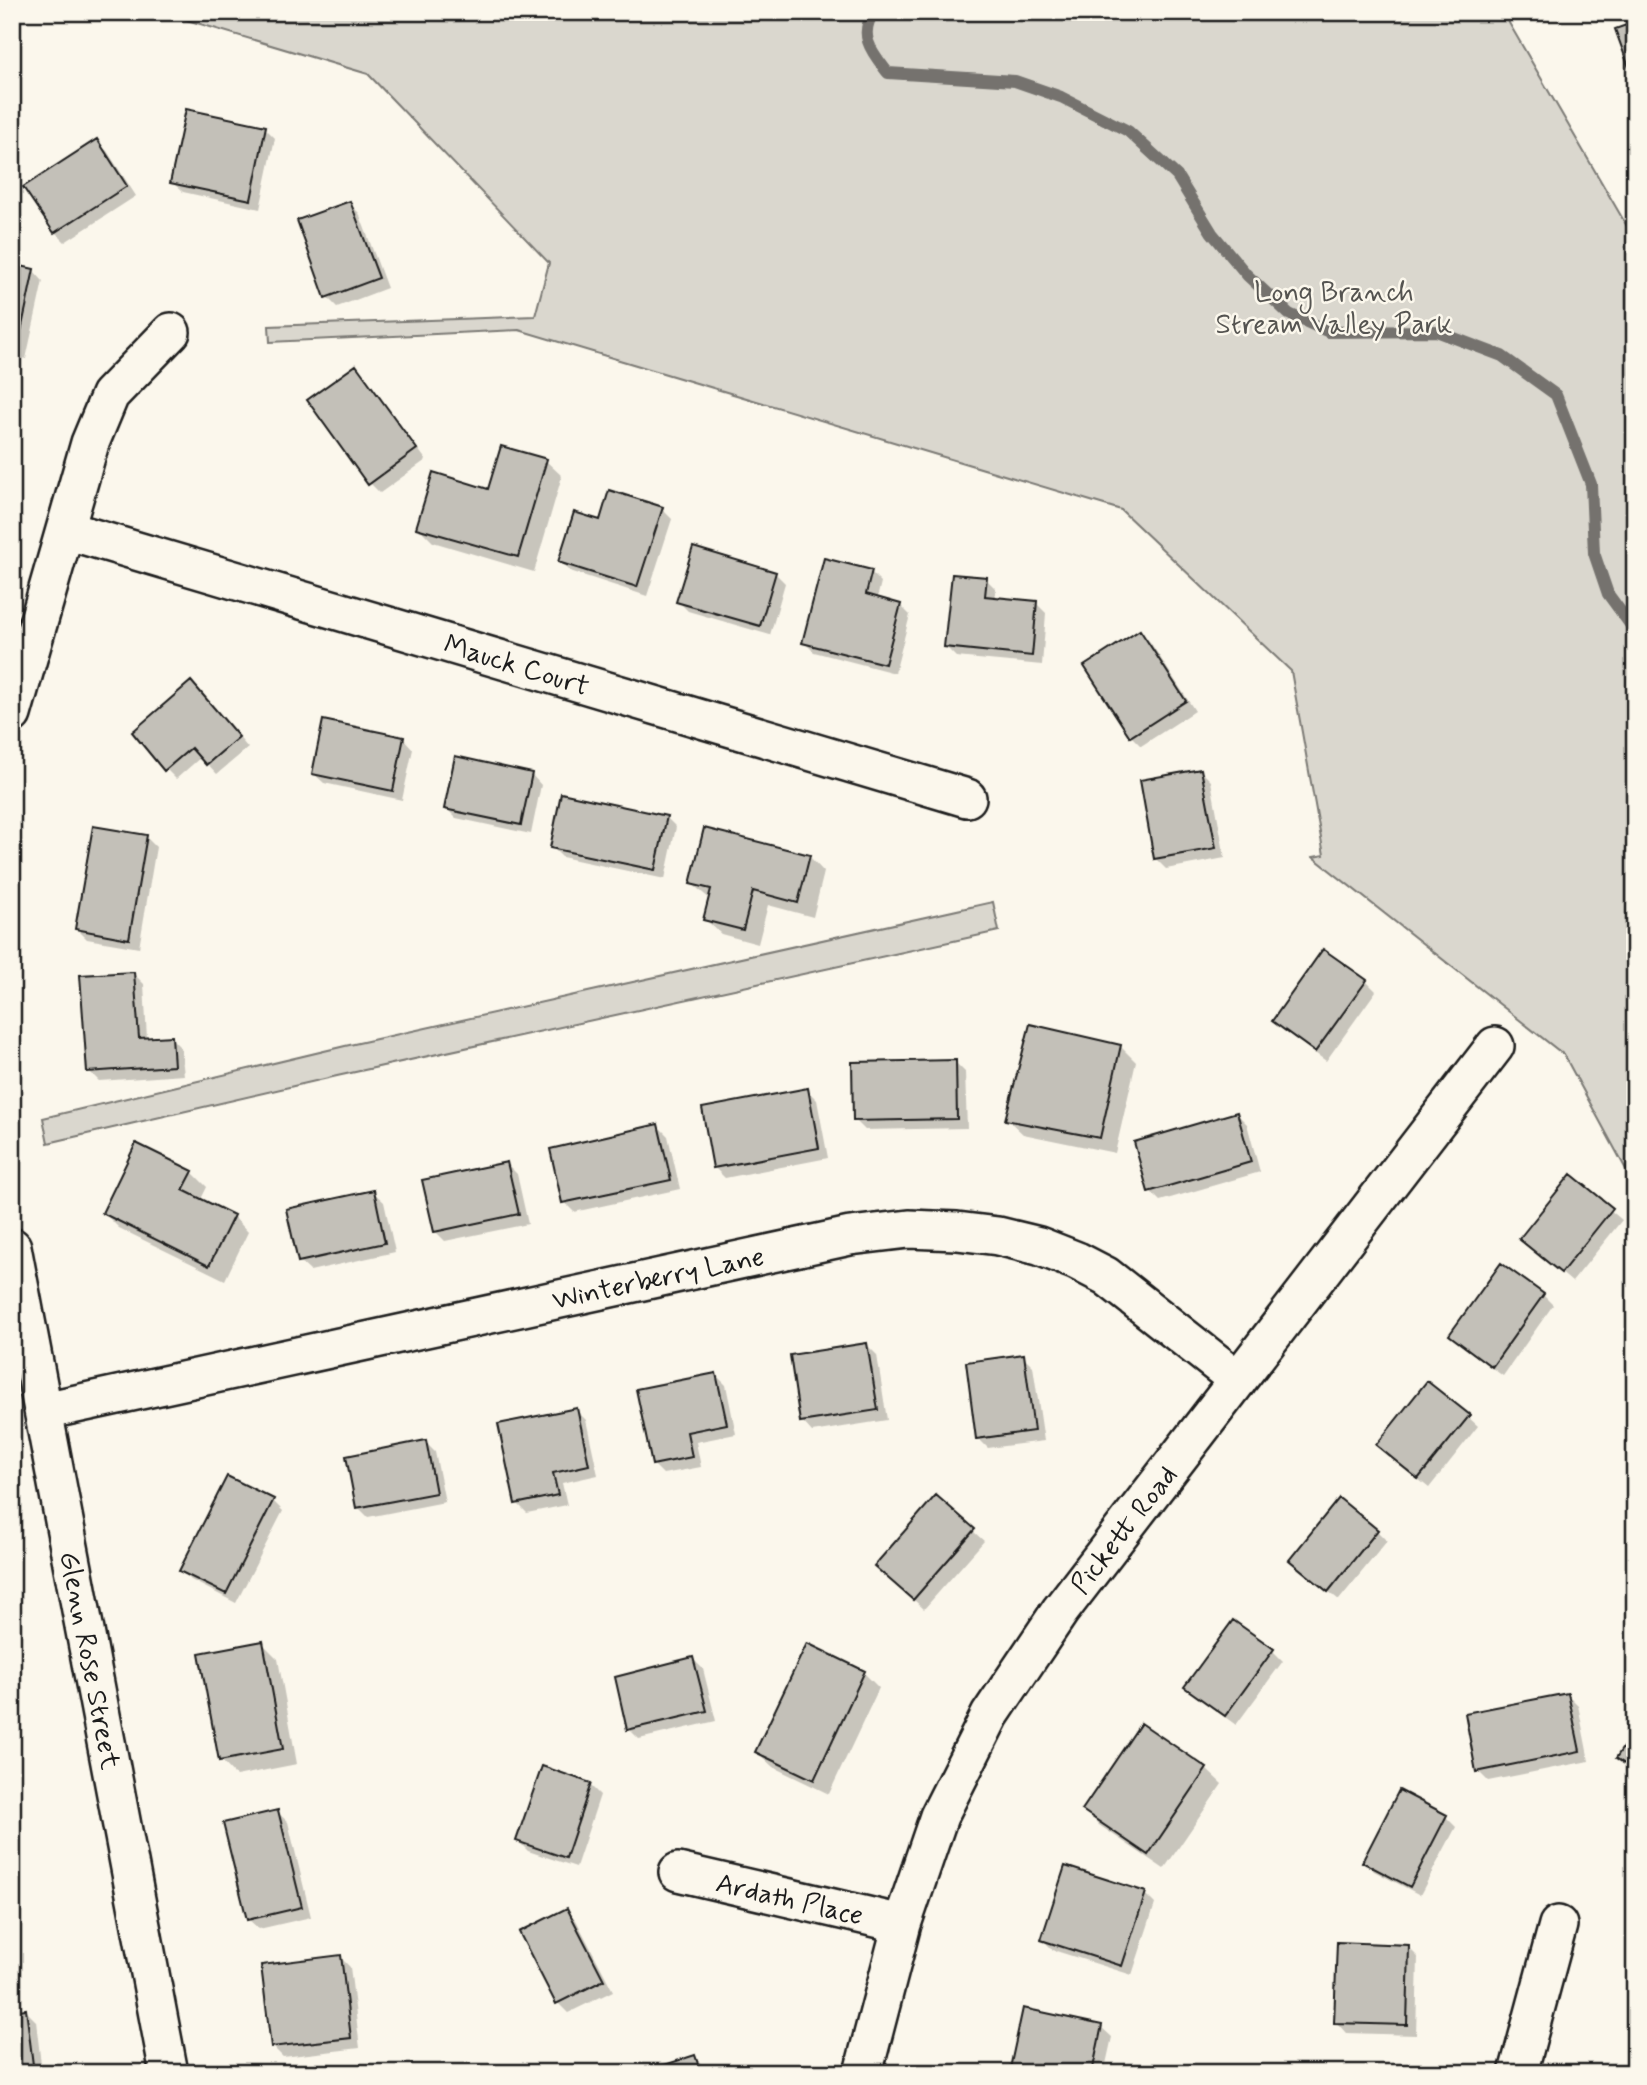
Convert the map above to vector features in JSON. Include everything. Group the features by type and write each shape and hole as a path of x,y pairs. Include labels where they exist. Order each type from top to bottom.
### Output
{"street":[{"path":"12,714 90,443 110,395 171,332"},
{"name":"Mauck Court","path":"66,530 967,798"},
{"name":"Pickett Road","path":"863,2073 902,1924 939,1816 990,1715 1060,1611 1495,1046"},
{"name":"Winterberry Lane","path":"44,1411 850,1236 909,1230 957,1231 999,1236 1039,1246 1077,1261 1106,1276 1238,1380"},
{"name":"Glenn Rose Street","path":"12,1247 169,2073"},
{"name":"Ardath Place","path":"678,1872 902,1924"},
{"path":"1518,2073 1558,1926"}],"green space":[{"name":"Long Branch Stream Valley Park","path":"160,12 1507,12 1509,23 1635,240 1635,1186 1564,1055 1313,857 1324,855 1291,671 1121,510 519,330 270,342 269,326 535,316 549,263 368,74"},
{"path":"993,902 999,931 337,1076 48,1143 43,1118 345,1046"}],"building":[{"path":"1635,22 1635,84 1615,29"},
{"path":"186,109 266,126 251,200 170,183"},
{"path":"97,139 127,186 54,233 23,187"},
{"path":"350,201 379,278 325,298 297,220"},
{"path":"12,264 34,269 17,350 12,349"},
{"path":"356,365 417,449 368,485 307,400"},
{"path":"501,446 547,459 518,557 416,528 433,472 488,489"},
{"path":"609,490 663,507 637,587 558,562 574,512 600,520"},
{"path":"693,547 776,572 760,626 676,602"},
{"path":"824,558 872,570 866,594 901,604 885,664 802,643"},
{"path":"952,574 987,577 985,596 1037,601 1032,656 944,647"},
{"path":"1140,630 1186,701 1130,737 1084,666"},
{"path":"191,681 239,737 206,765 191,748 164,771 132,732"},
{"path":"323,720 404,737 393,791 312,774"},
{"path":"455,756 532,773 521,825 444,809"},
{"path":"1201,769 1216,848 1154,859 1140,780"},
{"path":"561,793 667,816 655,870 550,848"},
{"path":"93,826 147,835 129,939 75,929"},
{"path":"704,828 810,855 798,903 753,891 743,930 703,920 711,889 690,884"},
{"path":"1323,949 1367,980 1315,1052 1272,1021"},
{"path":"134,972 139,1038 172,1036 174,1066 87,1072 80,975"},
{"path":"1030,1024 1121,1045 1100,1138 1005,1120"},
{"path":"956,1060 957,1119 853,1121 852,1062"},
{"path":"808,1088 819,1148 713,1168 702,1108"},
{"path":"1237,1112 1251,1162 1148,1192 1134,1142"},
{"path":"658,1124 671,1180 562,1203 550,1149"},
{"path":"136,1143 193,1171 183,1190 234,1215 209,1266 102,1213"},
{"path":"507,1162 519,1214 434,1232 422,1180"},
{"path":"1571,1174 1613,1208 1561,1273 1519,1239"},
{"path":"374,1190 385,1243 298,1262 286,1209"},
{"path":"1501,1263 1544,1294 1492,1367 1449,1335"},
{"path":"867,1343 878,1410 800,1422 790,1355"},
{"path":"1024,1354 1034,1431 976,1439 966,1362"},
{"path":"716,1373 727,1424 687,1432 692,1457 652,1465 636,1389"},
{"path":"1427,1381 1470,1415 1418,1479 1376,1445"},
{"path":"577,1408 589,1465 553,1473 558,1495 515,1504 498,1424"},
{"path":"426,1440 436,1493 356,1508 346,1456"},
{"path":"227,1476 274,1499 226,1594 179,1571"},
{"path":"936,1495 975,1529 913,1600 874,1566"},
{"path":"1339,1498 1378,1530 1328,1592 1289,1560"},
{"path":"1233,1620 1274,1649 1225,1716 1184,1687"},
{"path":"263,1641 283,1749 219,1761 199,1653"},
{"path":"807,1643 865,1671 814,1780 755,1752"},
{"path":"693,1657 707,1711 627,1730 615,1677"},
{"path":"1568,1693 1580,1751 1476,1772 1465,1713"},
{"path":"1141,1723 1207,1768 1148,1855 1082,1810"},
{"path":"1635,1729 1635,1771 1616,1758"},
{"path":"542,1766 591,1783 566,1858 516,1841"},
{"path":"1399,1790 1447,1815 1410,1887 1362,1862"},
{"path":"278,1810 302,1907 247,1920 223,1823"},
{"path":"1065,1866 1146,1892 1122,1966 1041,1940"},
{"path":"567,1908 604,1980 556,2004 519,1932"},
{"path":"1337,1942 1409,1945 1407,2025 1334,2023"},
{"path":"341,1955 351,2038 271,2047 261,1965"},
{"path":"1023,2008 1102,2025 1092,2073 1009,2073"},
{"path":"26,2009 34,2073 12,2073 12,2011"},
{"path":"695,2055 701,2073 640,2073"}],"waterway":[{"path":"874,12 869,21 867,37 872,51 888,73 1015,81 1061,97 1128,131 1177,176 1212,233 1247,275 1289,314 1329,332 1436,331 1502,356 1556,395 1591,484 1594,553 1608,594 1635,631"}]}
